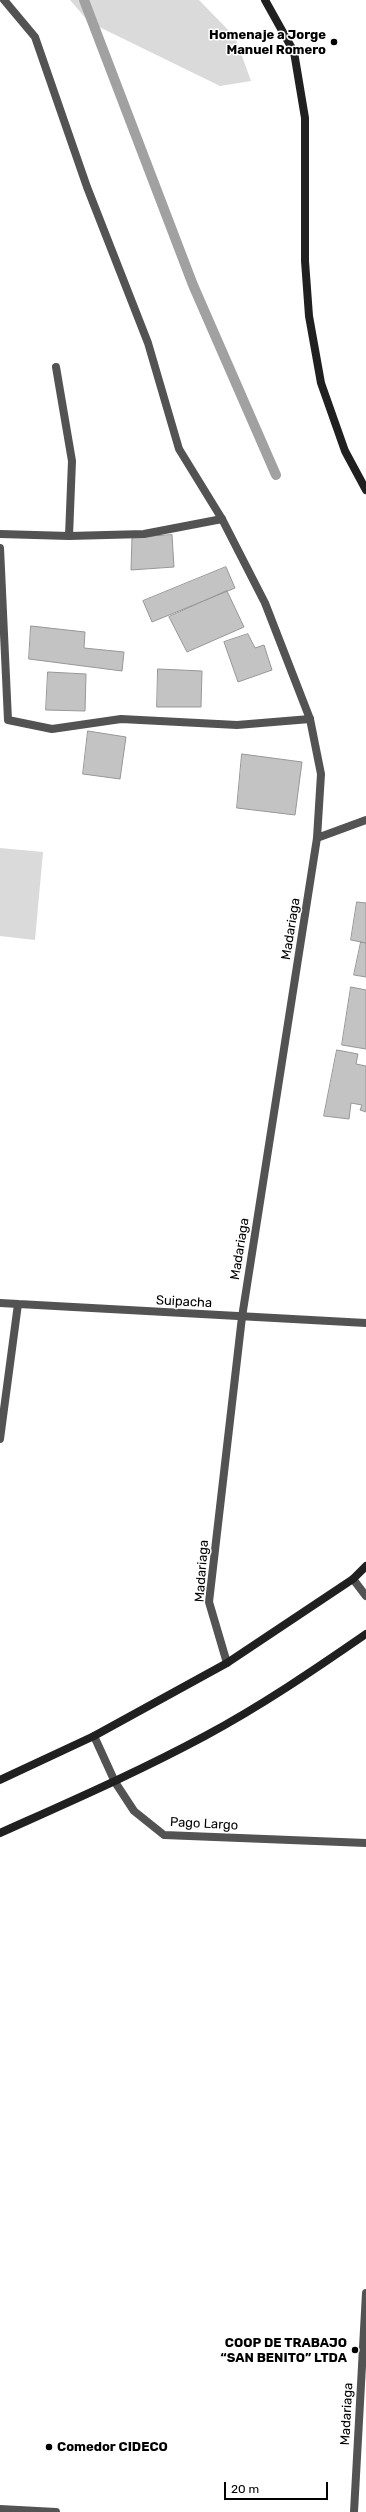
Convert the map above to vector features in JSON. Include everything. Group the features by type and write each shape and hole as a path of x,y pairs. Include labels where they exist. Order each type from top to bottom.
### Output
{"main road":[{"path":"265,0 294,52 305,118 305,261 309,316 321,383 345,451 366,490"},
{"path":"0,1780 94,1736 227,1663 353,1579 366,1566"},
{"path":"0,1833 115,1782 206,1736 305,1676 366,1634"}],"street":[{"name":"Madariaga","path":"4,0 35,37 87,187 148,343 179,449 222,518 265,603 310,719 321,774 317,838 242,1317 209,1602 227,1663"},
{"path":"56,367 72,461 69,536"},
{"path":"0,534 69,536 144,534 222,518"},
{"path":"0,548 8,720 52,730 121,719 237,725 310,719"},
{"path":"317,838 366,820"},
{"name":"Suipacha","path":"0,1303 366,1323"},
{"path":"0,1439 18,1304"},
{"path":"353,1579 366,1596"},
{"name":"Pago Largo","path":"94,1736 115,1782 134,1811 164,1835 366,1843"},
{"name":"Madariaga","path":"354,2512 366,2293"},
{"path":"0,2509 56,2512"}],"shaded area":[{"path":"70,0 199,0 235,37 251,81 220,86 89,22"},
{"path":"0,848 43,852 35,940 0,936"}],"building":[{"path":"172,535 174,567 131,570 132,538"},
{"path":"226,567 235,588 152,622 143,601"},
{"path":"227,591 244,627 187,652 169,617"},
{"path":"31,626 85,632 84,648 124,652 122,671 29,659"},
{"path":"248,634 255,648 264,645 272,670 238,682 224,642"},
{"path":"158,669 202,671 201,707 157,707"},
{"path":"48,672 86,674 85,711 46,710"},
{"path":"88,731 126,737 120,779 83,774"},
{"path":"242,754 302,762 295,815 237,808"},
{"path":"357,902 366,903 366,943 351,940"},
{"path":"361,942 366,943 366,977 354,975"},
{"path":"351,987 366,990 366,1049 342,1045"},
{"path":"337,1050 358,1054 356,1064 366,1066 366,1112 360,1110 362,1105 351,1103 349,1119 324,1116"}],"waterway":[{"path":"84,0 193,285 276,475"}],"place":[{"name":"Homenaje a Jorge Manuel Romero","path":"334,42"},
{"name":"COOP DE TRABAJO “SAN BENITO” LTDA","path":"355,2350"},
{"name":"Comedor CIDECO","path":"49,2447"}]}
